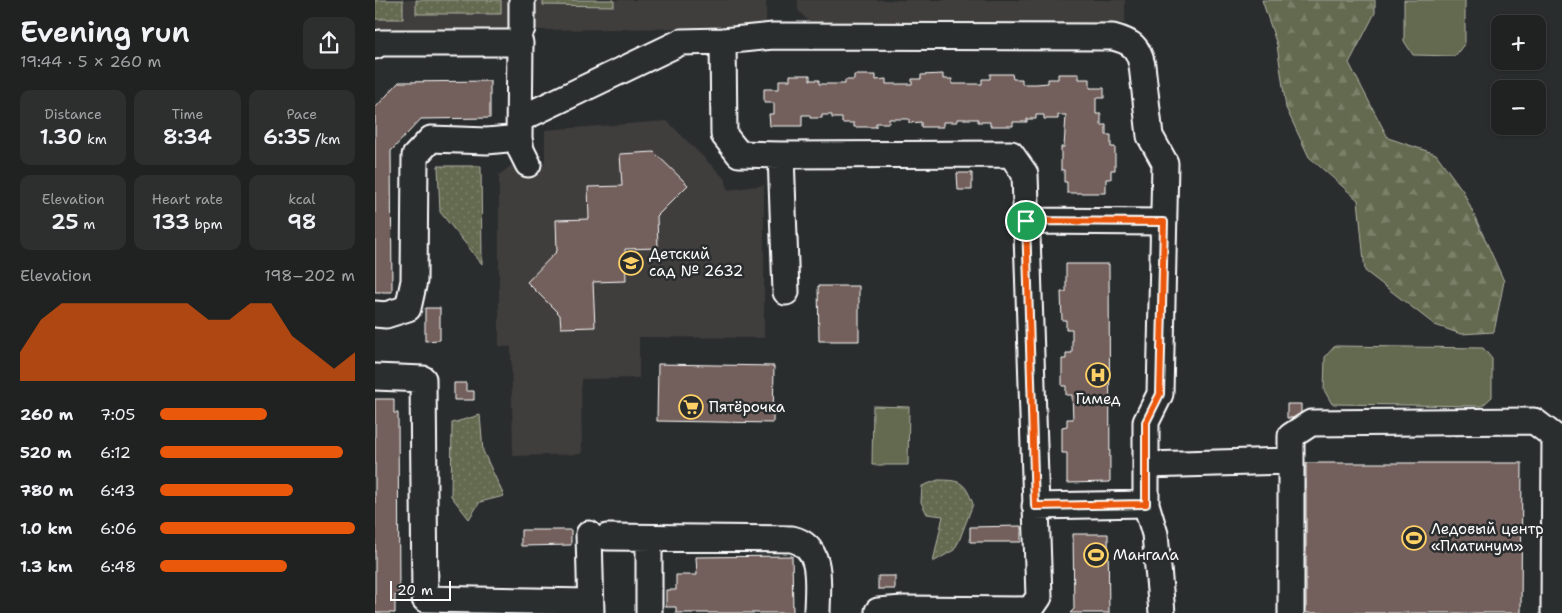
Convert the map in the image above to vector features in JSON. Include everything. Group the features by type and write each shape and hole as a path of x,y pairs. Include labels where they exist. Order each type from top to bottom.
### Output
{"lane":[{"path":"522,0 522,28"},
{"path":"375,314 386,315 407,308 414,281 415,156 431,138 487,141 520,128 681,42 723,41 773,36 1113,37 1126,40 1135,47 1140,55 1149,136 1165,163 1160,394 1146,422 1146,504 1155,534 1162,613"},
{"path":"723,41 723,135 739,154 1011,154 1025,174 1039,597 1030,610 903,609 878,611 878,613"},
{"path":"375,46 380,43 520,43 521,150 529,164"},
{"path":"781,155 786,292"},
{"path":"1026,221 1164,222"},
{"path":"375,377 423,379 425,599 590,607 598,535 649,538 793,539 801,541 809,547 815,557 817,613"},
{"path":"1291,613 1291,436 1311,423 1535,421 1555,438 1554,613"},
{"path":"1146,465 1291,460"},
{"path":"1035,506 1146,504"},
{"path":"649,538 649,613"}],"shaded area":[{"path":"375,0 766,0 766,27 375,32"},
{"path":"798,0 1125,0 1125,23 811,24 798,10"},
{"name":"Детский сад № 2632","path":"667,121 726,180 727,190 764,185 764,338 639,337 639,378 581,379 582,454 513,456 511,347 499,346 499,175 512,165 545,162 545,130"}],"green space":[{"path":"375,0 403,0 403,19 375,19"},
{"path":"416,0 501,0 501,14 416,14"},
{"path":"543,0 614,0 614,6 543,5"},
{"path":"1262,0 1375,0 1375,13 1349,63 1388,138 1436,154 1463,191 1504,281 1494,332 1461,334 1435,325 1365,271 1358,200 1309,157 1286,108 1277,45"},
{"path":"1404,0 1465,0 1465,43 1455,56 1413,55 1404,41"},
{"path":"438,166 481,166 482,264 440,212"},
{"path":"1335,346 1483,348 1492,359 1492,397 1482,406 1332,404 1324,390 1325,357"},
{"path":"873,406 909,407 908,465 872,465"},
{"path":"480,415 483,451 504,496 480,502 469,519 451,496 452,423"},
{"path":"938,480 961,484 967,491 973,504 954,550 933,562 943,516 927,514 921,502 922,486"}],"building":[{"path":"943,74 943,79 952,79 952,84 982,84 982,79 990,79 990,74 1012,74 1013,79 1022,79 1022,84 1036,84 1048,83 1048,79 1058,79 1058,74 1079,74 1079,79 1090,79 1090,88 1104,88 1104,98 1096,98 1096,114 1101,114 1101,125 1106,125 1106,135 1111,135 1111,147 1115,147 1115,170 1111,170 1111,179 1106,179 1106,193 1067,193 1067,182 1064,182 1064,170 1061,170 1061,147 1064,147 1066,115 1058,115 1058,119 1044,119 1044,115 1036,115 1036,119 1027,119 1027,122 1013,122 1013,126 990,126 990,122 978,122 978,119 957,119 957,122 943,122 943,127 921,127 921,122 909,123 909,119 889,119 889,123 876,123 876,127 854,127 854,123 842,123 842,118 832,118 832,115 822,115 822,118 810,118 810,115 802,115 802,126 770,126 769,114 774,114 774,103 764,103 764,89 779,89 779,80 790,80 790,75 810,75 810,80 819,80 819,84 845,84 845,80 854,80 854,75 876,75 876,80 886,79 886,84 912,84 912,79 921,79 921,75"},
{"path":"490,81 490,118 421,119 391,151 392,292 375,292 375,108 399,82"},
{"path":"654,152 688,185 657,216 658,248 625,249 626,281 593,282 595,327 561,328 560,315 527,282 557,251 556,220 589,219 588,187 622,186 620,154"},
{"path":"957,173 972,173 972,190 958,190"},
{"path":"1066,264 1109,264 1110,482 1067,483 1067,453 1062,453 1062,427 1067,426 1067,419 1073,419 1072,395 1066,395 1066,386 1062,386 1062,359 1066,359 1066,353 1072,353 1072,329 1066,329 1066,320 1062,320 1061,292 1066,292"},
{"path":"818,286 859,286 859,341 819,341"},
{"path":"425,308 440,308 440,340 425,341"},
{"path":"658,364 774,366 773,423 657,421"},
{"path":"454,383 466,383 466,391 474,391 474,400 454,400"},
{"path":"375,399 394,399 394,413 398,413 399,595 395,595 395,613 375,613"},
{"path":"1287,404 1301,404 1301,418 1287,418"},
{"name":"Ледовый центр «Платинум»","path":"1306,463 1522,463 1521,613 1306,613"},
{"path":"1021,526 1021,542 970,542 970,527"},
{"path":"521,530 571,530 571,545 521,546"},
{"path":"1073,534 1108,534 1109,613 1070,613 1074,609"},
{"path":"792,556 793,613 676,613 676,607 666,607 666,590 676,590 676,575 697,575 696,557"},
{"path":"878,576 895,576 895,589 878,589"}],"place":[{"name":"Детский сад № 2632","path":"631,263"},
{"name":"Гимед","path":"1098,375"},
{"name":"Пятёрочка","path":"691,407"},
{"name":"Ледовый центр «Платинум»","path":"1414,538"},
{"name":"Мангала","path":"1096,555"}],"route":[{"path":"1026,221 1164,222 1160,394 1146,422 1146,504 1035,506 1026,221"}]}
